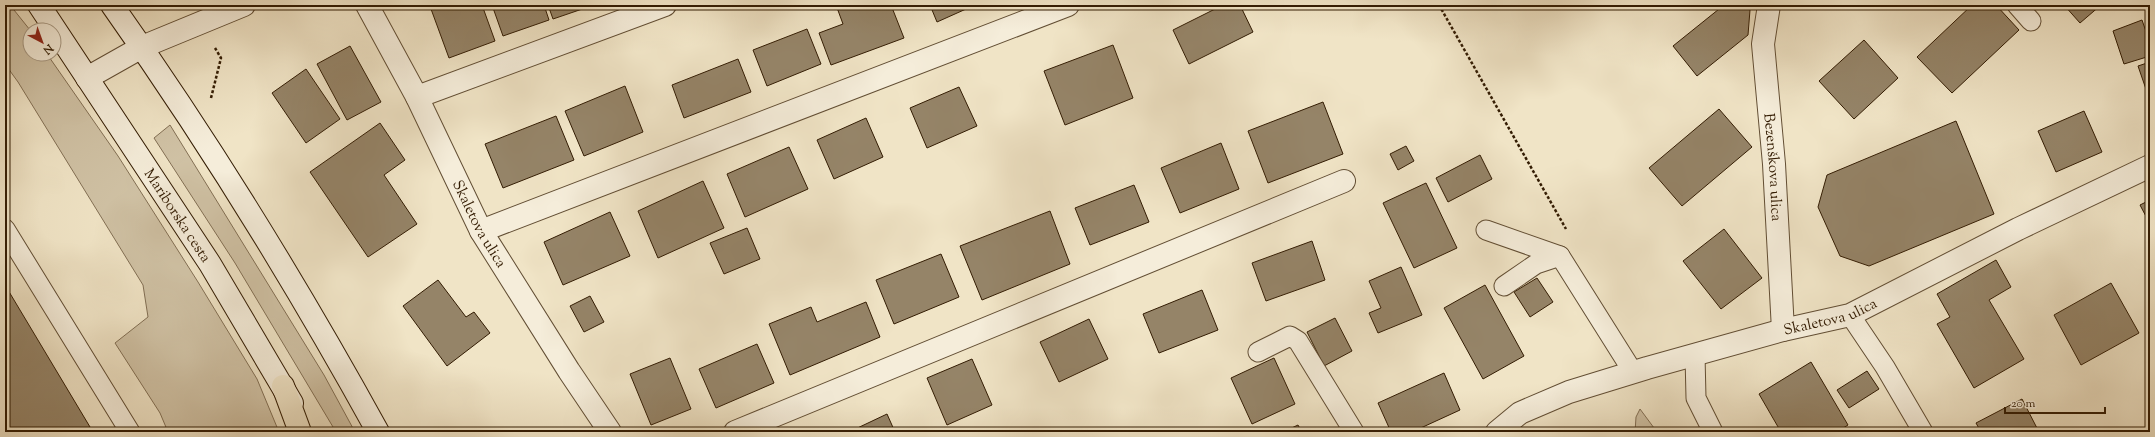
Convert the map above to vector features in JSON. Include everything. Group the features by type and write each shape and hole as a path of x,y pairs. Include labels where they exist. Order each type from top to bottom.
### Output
{"highway":[{"path":"283,386 300,432"}],"street":[{"name":"Mariborska cesta","path":"40,5 210,264 283,386 308,432"},
{"path":"112,5 142,47 266,239 343,368 378,432"},
{"path":"87,78 142,47 244,5"},
{"name":"Skaletova ulica","path":"367,5 417,97 481,231 569,371 610,432"},
{"path":"417,97 665,5"},
{"path":"481,231 1068,5"},
{"name":"Bezenškova ulica","path":"1769,5 1763,44 1774,164 1783,330"},
{"name":"Skaletova ulica","path":"1497,432 1520,413 1570,392 1633,372 1783,330 1850,315 2018,229 2150,166"},
{"path":"735,432 1344,181"}],"lane":[{"path":"2017,5 2031,21"},
{"path":"5,229 130,432"},
{"path":"1486,230 1560,256 1633,372"},
{"path":"1504,286 1536,264 1560,256"},
{"path":"1850,315 1885,367 1923,432"},
{"path":"1258,352 1290,336 1298,341 1354,432"},
{"path":"1695,355 1696,398 1713,432"}],"path":[{"path":"1439,5 1567,231"},
{"path":"211,98 221,58"}],"shaded area":[{"path":"5,5 10,5 24,22 22,22 22,62 53,62 118,156 198,282 257,379 279,432 168,432 160,413 115,343 148,317 143,285 18,82 5,64"},
{"path":"170,125 324,375 355,432 336,432 235,263 154,138"},
{"path":"1640,409 1657,432 1635,432 1636,417"}],"building":[{"path":"443,5 482,5 495,41 449,58 431,9"},
{"path":"492,5 544,5 549,20 503,36"},
{"path":"548,5 594,5 553,19"},
{"path":"836,5 891,5 904,38 831,65 819,33 843,24"},
{"path":"930,5 975,5 937,22"},
{"path":"1223,5 1240,5 1253,32 1189,64 1173,30"},
{"path":"1724,5 1746,5 1750,10 1748,35 1697,76 1673,46"},
{"path":"1972,5 1996,5 2019,30 1952,93 1917,57"},
{"path":"2064,5 2101,5 2080,23"},
{"path":"2142,20 2150,43 2150,56 2124,64 2113,31"},
{"path":"807,29 821,64 767,86 753,50"},
{"path":"1864,40 1898,78 1854,119 1819,81"},
{"path":"1113,45 1133,98 1065,125 1044,71"},
{"path":"350,46 381,102 347,120 317,64"},
{"path":"738,59 751,92 684,118 672,85"},
{"path":"2150,62 2150,94 2148,95 2138,66"},
{"path":"306,69 340,119 306,143 272,93"},
{"path":"625,86 643,132 584,156 565,111"},
{"path":"959,87 977,126 927,148 910,108"},
{"path":"1323,102 1343,154 1268,183 1248,131"},
{"path":"1719,109 1752,147 1682,206 1649,168"},
{"path":"2084,111 2102,152 2056,172 2038,131"},
{"path":"556,116 574,160 503,188 485,144"},
{"path":"866,118 883,157 834,179 817,140"},
{"path":"1956,121 1994,214 1869,266 1840,256 1818,207 1827,175"},
{"path":"380,123 405,160 384,175 417,224 368,257 310,172"},
{"path":"1221,143 1239,189 1180,213 1161,168"},
{"path":"1406,146 1414,161 1398,170 1390,154"},
{"path":"789,147 808,189 745,217 727,174"},
{"path":"1480,155 1492,179 1448,202 1436,178"},
{"path":"703,181 724,228 658,258 638,211"},
{"path":"1426,183 1457,248 1414,268 1383,203"},
{"path":"1134,185 1149,222 1090,245 1075,208"},
{"path":"2150,200 2150,224 2140,205"},
{"path":"1050,211 1070,264 982,300 960,246"},
{"path":"610,212 630,256 563,285 544,242"},
{"path":"747,228 760,259 724,274 710,243"},
{"path":"1724,229 1762,278 1721,309 1683,261"},
{"path":"1312,241 1325,280 1266,301 1252,263"},
{"path":"941,254 959,297 894,324 876,280"},
{"path":"1996,260 2011,287 1989,300 2024,359 1974,388 1937,324 1950,317 1937,294"},
{"path":"1401,267 1422,315 1378,333 1369,313 1381,308 1369,281"},
{"path":"1537,278 1553,302 1530,317 1514,292"},
{"path":"438,280 466,317 474,312 490,333 447,366 403,306"},
{"path":"2111,283 2139,333 2081,365 2054,315"},
{"path":"5,285 93,432 5,432"},
{"path":"1485,285 1524,356 1483,379 1444,308"},
{"path":"1202,290 1218,330 1159,353 1143,314"},
{"path":"590,296 604,322 584,332 570,306"},
{"path":"866,302 880,337 790,375 769,324 811,307 817,322"},
{"path":"1335,318 1352,351 1324,366 1307,332"},
{"path":"1089,319 1108,359 1059,382 1040,342"},
{"path":"757,344 774,383 716,408 699,369"},
{"path":"670,358 691,409 651,425 630,374"},
{"path":"1274,358 1295,404 1252,424 1231,378"},
{"path":"972,359 992,405 947,425 927,378"},
{"path":"1811,362 1848,425 1837,432 1781,432 1759,394"},
{"path":"1867,371 1879,389 1849,408 1837,390"},
{"path":"1444,373 1460,410 1412,432 1391,432 1378,403"},
{"path":"2022,399 2039,432 1981,432 1976,423"},
{"path":"887,414 895,432 849,432"},
{"path":"1298,425 1302,432 1283,432"}]}
